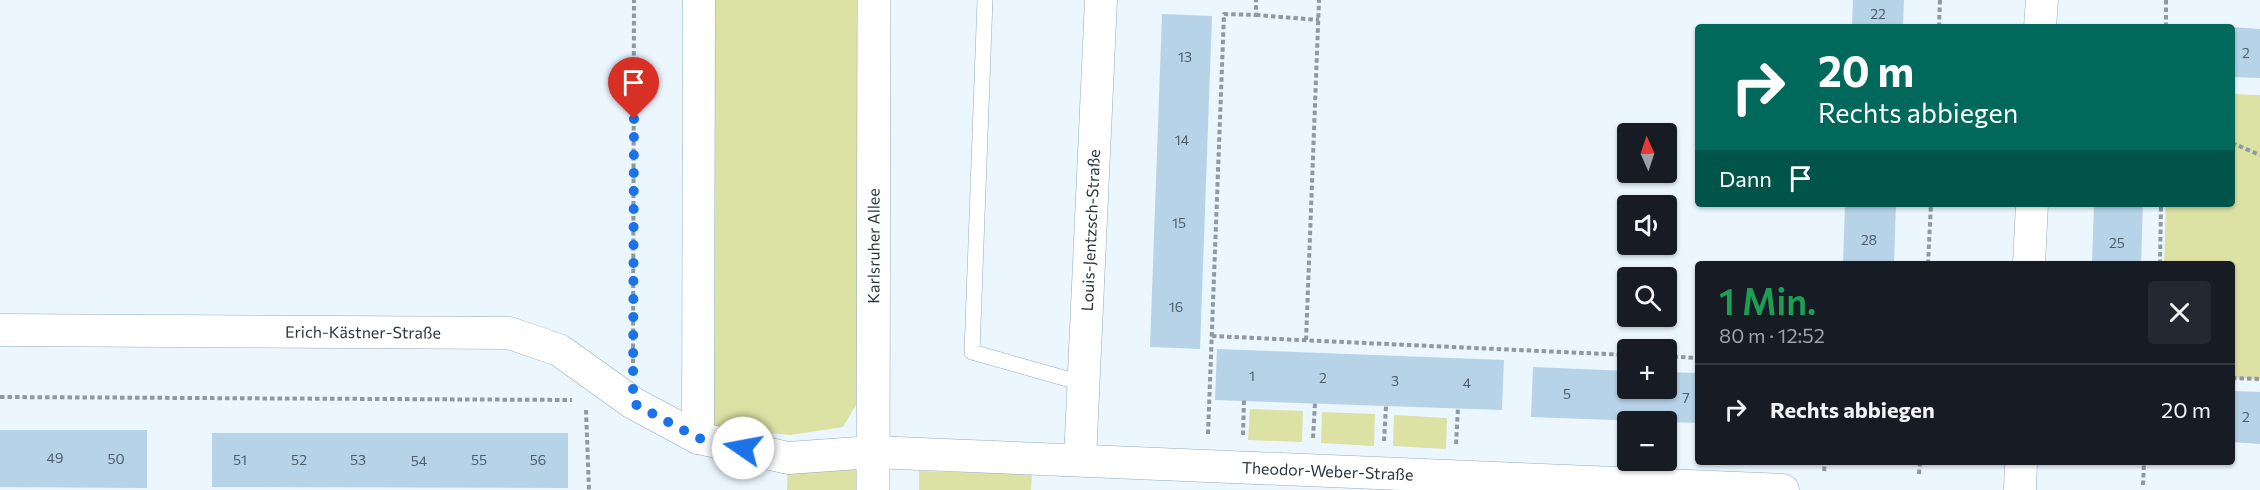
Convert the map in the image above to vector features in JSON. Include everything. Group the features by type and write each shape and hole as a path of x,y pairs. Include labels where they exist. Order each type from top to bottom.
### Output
{"street":[{"path":"698,438 699,0"},
{"name":"Karlsruher Allee","path":"873,490 874,0"},
{"name":"Louis-Jentzsch-Straße","path":"1080,460 1101,0"},
{"path":"2040,24 2042,0"},
{"path":"2030,261 2032,207"},
{"name":"Erich-Kästner-Straße","path":"0,330 509,333 559,350 593,389 633,403 698,438 788,458 873,452"},
{"name":"Theodor-Weber-Straße","path":"873,452 1783,490"},
{"path":"2020,490 2021,465"}],"lane":[{"path":"985,0 972,352 1085,384"}],"path":[{"path":"633,403 634,0"},
{"path":"1256,0 1256,15"},
{"path":"1306,340 1319,0"},
{"path":"1939,24 1940,0"},
{"path":"2166,0 2166,24"},
{"path":"1207,444 1224,14 1319,20"},
{"path":"2235,144 2260,155"},
{"path":"1928,261 1931,207"},
{"path":"2160,261 2162,207"},
{"path":"1212,336 1617,354"},
{"path":"1677,357 1695,358"},
{"path":"2235,378 2260,379"},
{"path":"0,397 593,389 589,490"},
{"path":"1243,445 1244,400"},
{"path":"1314,422 1315,403"},
{"path":"1385,425 1386,406"},
{"path":"1457,428 1458,408"},
{"path":"1824,471 1825,465"},
{"path":"1919,474 1920,465"},
{"path":"2143,485 2144,465"}],"green space":[{"path":"713,0 858,0 857,403 843,427 790,435 712,427"},
{"path":"2235,94 2260,95 2260,379 2235,378 2235,261 2164,261 2166,207 2235,207"},
{"path":"1250,409 1303,411 1302,442 1248,440"},
{"path":"1322,412 1375,414 1374,446 1321,443"},
{"path":"1394,415 1447,418 1446,449 1393,446"},
{"path":"788,458 872,472 873,490 787,490"},
{"path":"919,471 1032,474 1031,490 919,490"}],"building":[{"path":"1853,0 1904,0 1903,24 1852,24"},
{"path":"1162,14 1212,16 1200,349 1150,347"},
{"path":"2235,27 2260,29 2260,78 2235,77"},
{"path":"1845,207 1896,207 1894,261 1843,261"},
{"path":"2094,207 2143,207 2141,261 2092,261"},
{"path":"1217,349 1504,360 1502,410 1215,400"},
{"path":"1533,367 1617,371 1617,399 1677,399 1677,372 1695,373 1695,423 1677,422 1677,411 1617,411 1617,420 1531,417"},
{"path":"2235,391 2260,392 2260,444 2235,442"},
{"path":"0,430 147,430 147,488 0,487"},
{"path":"212,433 568,433 568,488 212,487"}],"route":[{"path":"634,119 633,403 698,438 743,448"}]}
